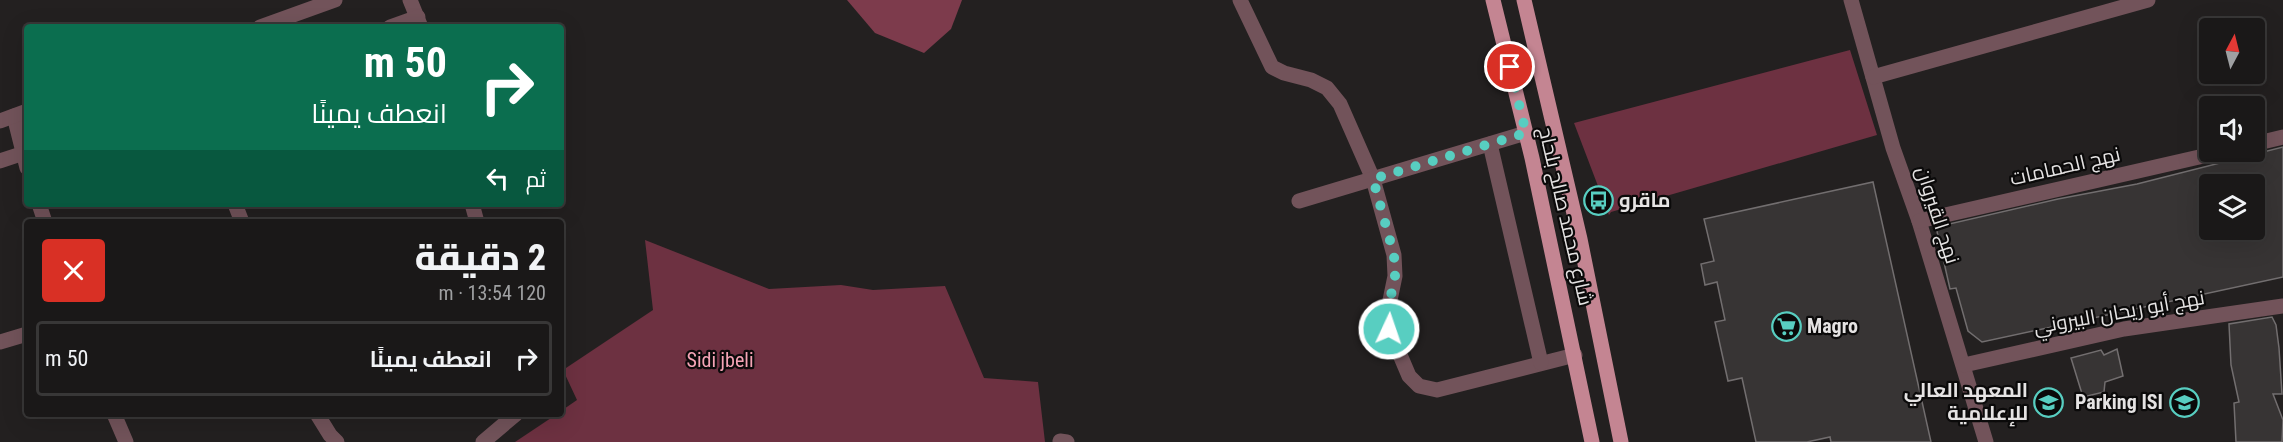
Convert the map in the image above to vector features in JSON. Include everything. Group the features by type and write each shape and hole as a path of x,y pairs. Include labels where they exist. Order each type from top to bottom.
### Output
{"main road":[{"name":"شارع محمد صالح بلحاج","path":"1493,0 1532,158 1592,442"},
{"name":"شارع محمد صالح بلحاج","path":"1524,0 1580,239 1621,442"},
{"path":"1532,158 1559,150"}],"street":[{"path":"268,24 334,0"},
{"path":"410,0 420,22"},
{"path":"1240,0 1272,67 1327,88 1340,104 1373,179 1394,255 1395,276 1388,310 1389,329 1409,376 1419,386 1437,390 1575,355"},
{"name":"نهج القيروان","path":"1851,0 1893,148 1919,221 1986,442"},
{"path":"1873,77 2148,0"},
{"path":"14,116 24,154"},
{"path":"1299,201 1526,133"},
{"path":"2265,141 2283,137"},
{"path":"1490,144 1541,363"},
{"name":"نهج الحمامات","path":"1919,221 2199,157"},
{"path":"0,161 24,158"},
{"name":"نهج أبو ريحان البيروني","path":"1964,365 2124,329 2283,306"},
{"path":"0,342 24,335"},
{"path":"115,417 126,442"},
{"path":"319,417 337,442"},
{"path":"483,442 512,417"}],"green space":[{"path":"1850,50 1877,135 1611,212 1609,215 1574,123"},
{"name":"Sidi jbeli","path":"645,240 769,289 841,285 873,290 945,286 984,378 1038,382 1045,442 515,442 552,417 564,417 564,409 577,400 564,369 653,310"}],"shaded area":[{"path":"847,0 962,0 951,29 924,53 875,33"}],"building":[{"path":"2283,147 2283,277 1982,342 1968,331 1956,288 1950,289 1936,227 2058,199 2137,184 2224,162 2265,162 2265,152"},
{"path":"1873,182 1931,442 1831,442 1830,437 1807,442 1756,442 1742,378 1728,381 1715,322 1725,320 1717,282 1705,285 1701,264 1714,261 1704,219"},
{"path":"2272,317 2276,325 2279,348 2282,394 2273,394 2283,420 2282,442 2236,442 2234,403 2239,402 2231,365 2229,324"},
{"path":"2117,349 2123,376 2105,382 2104,392 2083,397 2071,358 2101,350 2104,355"}],"place":[{"name":"ماقرو","path":"1598,200"},
{"name":"Magro","path":"1786,326"},
{"name":"المعهد العالي للإعلامية","path":"2049,402"},
{"name":"Parking ISI","path":"2184,402"}],"route":[{"path":"1389,329 1388,310 1395,276 1394,255 1373,179 1526,133 1510,67"}]}
